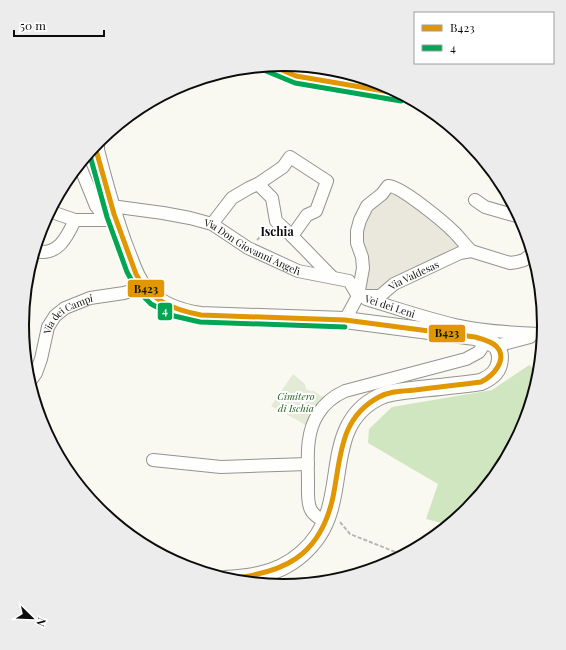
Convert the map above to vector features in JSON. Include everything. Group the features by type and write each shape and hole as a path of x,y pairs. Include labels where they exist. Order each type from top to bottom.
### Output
{"street":[{"path":"284,71 296,76 381,90"},
{"path":"97,153 111,216 135,272 144,287 161,301 173,308 201,316 345,320 475,337 491,344 500,354 500,363 496,372 490,378 481,382 396,392 379,397 358,413 348,428 341,445 327,517 314,541 299,557 289,564 253,577"},
{"path":"212,224 232,198 258,184 283,167 290,157 327,181 316,211 307,215 292,236"},
{"path":"81,170 96,206 111,216"},
{"path":"258,184 272,198 276,221 332,277"},
{"path":"345,320 358,296 363,268 362,257 357,243 357,231 360,220 367,206 382,194 386,188 391,186 414,198 454,231 471,251 510,263 524,260 528,257"},
{"path":"475,200 485,207 512,215"},
{"name":"Via Don Giovanni Angeli","path":"55,213 75,220 111,216 177,216 212,224 248,248 298,271 332,277 349,282 358,296"},
{"path":"40,252 51,251 65,240 75,220"},
{"name":"Via Valdesas","path":"358,296 380,296 394,284 460,253 471,251"},
{"name":"Via dei Campi","path":"34,376 41,359 48,328 55,316 65,308 90,298 124,293 144,287"},
{"name":"Vei dei Leni","path":"358,296 420,316 456,325 512,333 537,333"},
{"path":"327,517 316,516 310,509 308,493 309,440 312,427 320,410 333,396 345,391 466,359 491,344 536,334"},
{"path":"153,460 221,467 308,464"}],"path":[{"path":"254,242 276,221"},
{"path":"327,517 338,519 350,534 396,552"}],"green space":[{"path":"529,365 533,368 524,407 518,422 503,452 485,480 463,505 442,523 426,519 438,484 368,443 369,429 392,407 492,390"},
{"name":"Cimitero di Ischia","path":"293,374 305,384 306,389 314,391 324,398 306,425 271,406"}],"shaded area":[{"path":"393,186 468,249 392,285 358,296 356,223"}],"transit line":[{"name":"B423","path":"284,71 296,76 381,90"},
{"name":"4","path":"268,72 295,83 401,101"},
{"name":"B423","path":"97,152 114,214 136,274 148,291 172,307 201,315 345,320 475,337 492,343 500,351 501,356 498,367 490,376 481,382 392,392 379,397 366,406 356,416 344,440 333,497 327,518 319,534 308,548 296,559 265,573 248,577"},
{"name":"4","path":"91,159 107,217 127,272 137,290 151,304 174,316 200,322 345,327"}],"district":[{"name":"Ischia","path":"277,232"}]}
